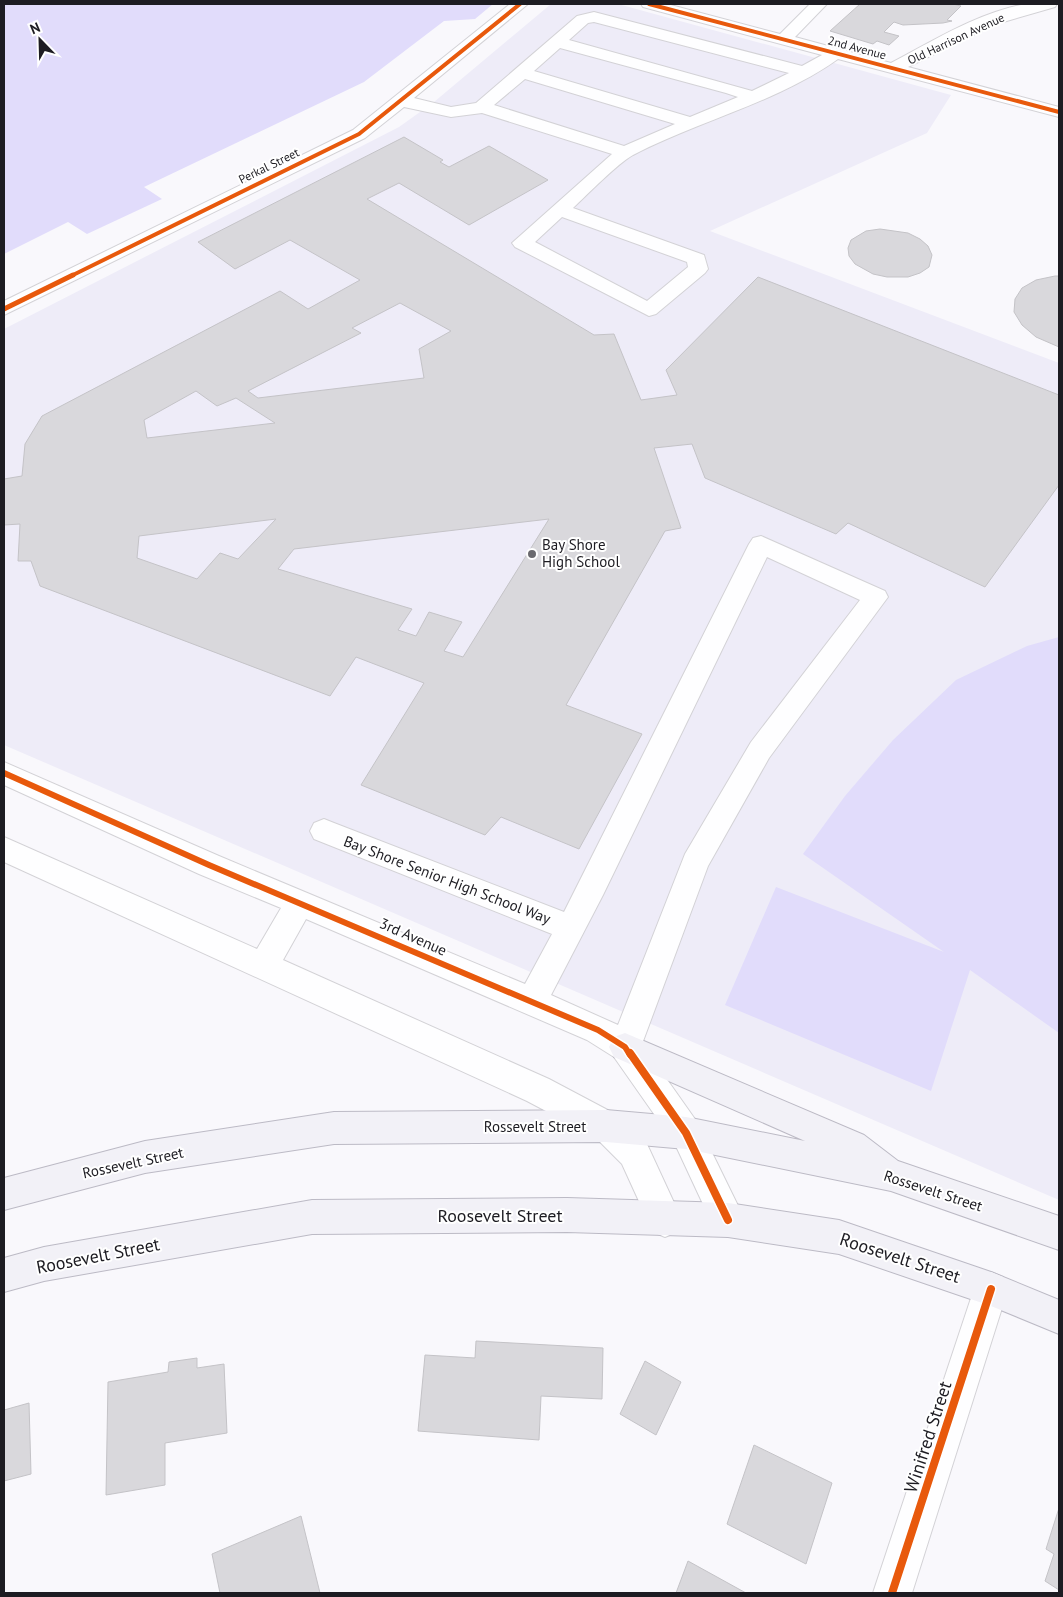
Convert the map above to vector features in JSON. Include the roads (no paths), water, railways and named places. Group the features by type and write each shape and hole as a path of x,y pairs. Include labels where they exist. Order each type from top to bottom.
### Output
{"main road":[{"path":"625,1047 852,1146 891,1176"},
{"name":"Rossevelt Street","path":"4,1194 145,1157 334,1128 606,1126 686,1133 891,1176 1059,1233"},
{"name":"Roosevelt Street","path":"4,1275 44,1264 312,1217 567,1215 665,1220 728,1220 839,1237 991,1289"},
{"path":"991,1289 1059,1317"}],"street":[{"name":"Perkal Street","path":"4,309 359,134 520,4"},
{"name":"2nd Avenue","path":"649,4 1059,112"},
{"path":"784,39 818,4"},
{"name":"Old Harrison Avenue","path":"892,69 985,23 1031,7 1049,4"},
{"path":"401,100 448,113 466,112 482,107 583,19 594,16 804,72"},
{"path":"556,42 732,89 752,97"},
{"path":"560,210 697,259 698,269 649,310 522,242 625,152 752,97 804,72 835,53"},
{"path":"522,73 690,124"},
{"path":"482,107 625,152"},
{"path":"531,1002 570,928 760,544 876,597 760,750 695,863 625,1047"},
{"name":"3rd Avenue","path":"4,773 209,865 598,1030 625,1047 686,1133 728,1220"},
{"name":"Bay Shore Senior High School Way","path":"324,831 570,928"},
{"path":"4,849 538,1090 606,1126 634,1153 665,1220"},
{"path":"263,967 300,903"},
{"name":"Winifred Street","path":"892,1593 991,1289"}],"place":[{"name":"Bay Shore High School","path":"532,554"}]}
